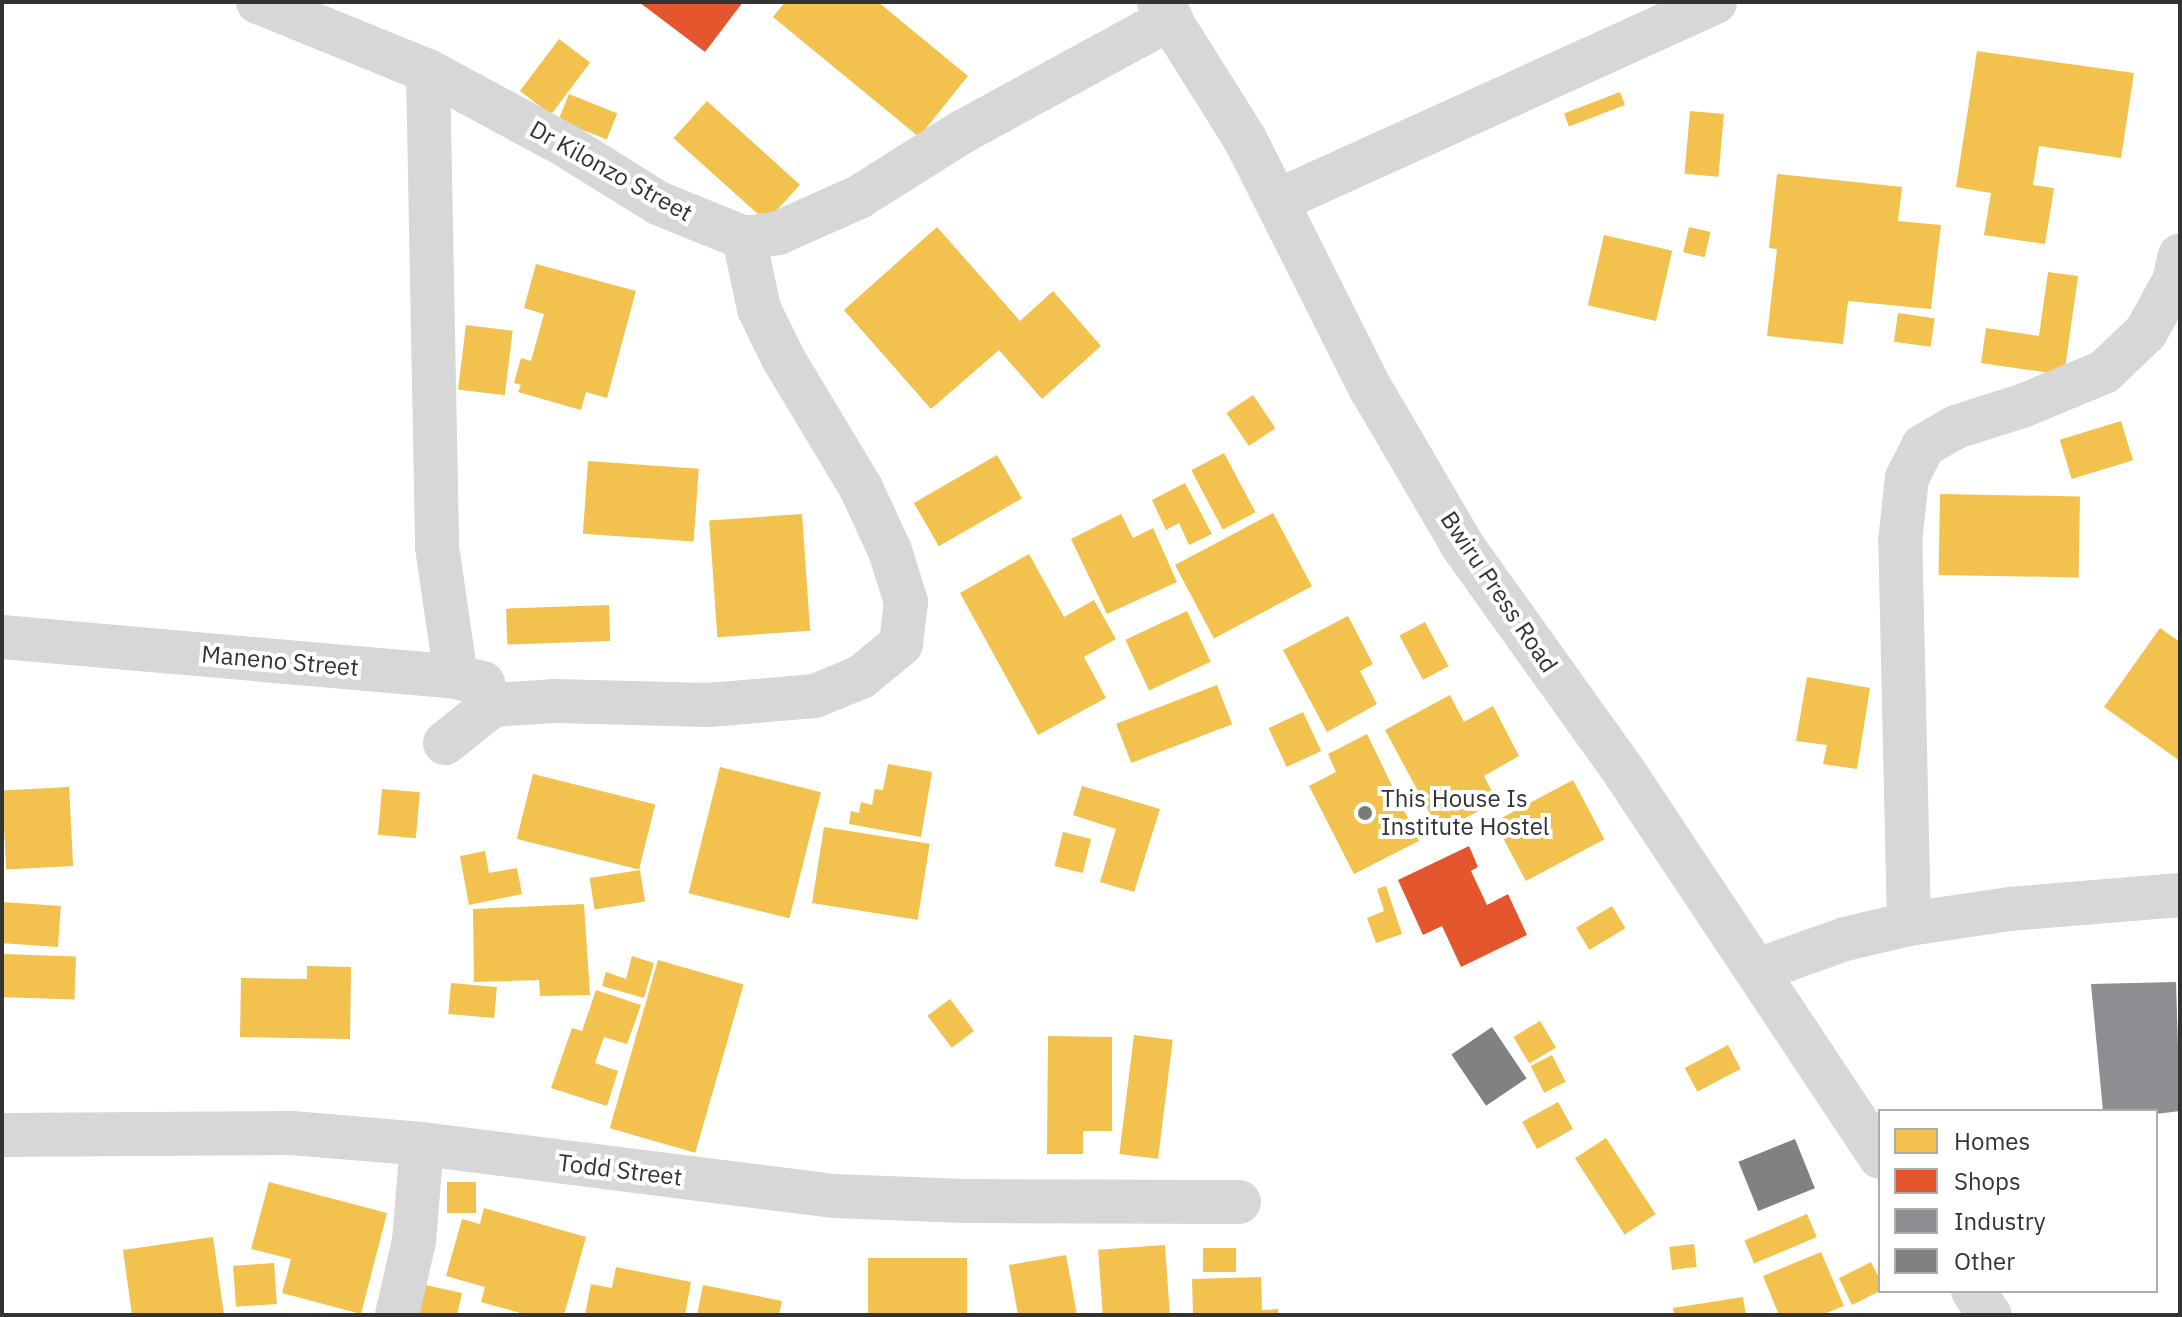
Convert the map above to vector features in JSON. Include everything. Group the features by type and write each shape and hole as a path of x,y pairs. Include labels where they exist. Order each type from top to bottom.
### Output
{"street":[{"name":"Dr Kilonzo Street","path":"258,2 428,71 565,145 658,203 744,238"},
{"path":"1277,201 1715,2"},
{"path":"445,743 493,705 555,701 708,705 815,696 861,677 901,644 906,602 890,551 861,488 784,360 759,309 744,238 778,233 859,197 1165,10"},
{"name":"Bwiru Press Road","path":"1165,10 1245,139 1371,389 1464,548 1625,773 1878,1154"},
{"path":"428,71 437,547 456,677"},
{"path":"1909,924 1900,542 1907,478 1923,446 1956,427 2022,406 2104,372 2146,332 2174,281 2180,256"},
{"name":"Maneno Street","path":"2,637 456,677 555,701"},
{"path":"1758,970 1845,939 1909,924 2010,909 2180,895"},
{"name":"Todd Street","path":"2,1135 292,1133 422,1144 834,1196 965,1201 1239,1202"},
{"path":"397,1315 414,1241 422,1144"},
{"path":"1974,1293 1990,1315"}],"building: Homes":[{"path":"785,2 878,2 968,76 919,137 773,17"},
{"path":"559,39 590,62 551,114 520,91"},
{"path":"1977,51 2134,73 2121,158 2039,146 2033,185 2054,188 2045,244 1984,235 1991,193 1956,187"},
{"path":"1620,92 1625,105 1569,127 1564,114"},
{"path":"569,94 617,113 607,139 559,120"},
{"path":"707,101 800,185 766,222 674,138"},
{"path":"1690,111 1724,114 1718,177 1685,174"},
{"path":"1777,174 1902,187 1898,221 1941,225 1931,309 1848,301 1843,344 1767,336 1777,249 1769,248"},
{"path":"937,227 1020,321 1053,291 1101,346 1042,399 999,350 931,409 844,310"},
{"path":"1689,227 1710,232 1705,257 1683,252"},
{"path":"1604,235 1672,251 1656,321 1588,305"},
{"path":"536,264 636,291 607,398 586,392 581,410 518,392 521,385 514,383 521,358 531,361 544,314 524,308"},
{"path":"2048,272 2078,276 2064,375 1981,363 1986,328 2039,336"},
{"path":"1898,313 1935,318 1931,347 1894,342"},
{"path":"466,325 513,331 505,395 458,390"},
{"path":"1253,395 1275,428 1249,446 1226,413"},
{"path":"2121,421 2133,460 2072,479 2060,440"},
{"path":"1224,453 1255,512 1223,530 1191,470"},
{"path":"997,455 1022,498 939,546 914,503"},
{"path":"588,461 699,469 694,542 583,534"},
{"path":"1185,483 1212,534 1189,545 1179,523 1166,530 1152,500"},
{"path":"1940,494 2080,496 2079,577 1939,575"},
{"path":"1273,513 1312,586 1214,638 1175,565"},
{"path":"802,514 810,631 717,637 709,520"},
{"path":"1121,514 1133,538 1153,528 1177,582 1107,614 1071,539"},
{"path":"1029,554 1064,617 1094,600 1116,639 1084,657 1106,698 1038,735 960,593"},
{"path":"609,605 610,641 507,645 506,609"},
{"path":"1187,611 1211,662 1149,690 1125,640"},
{"path":"1348,616 1373,664 1360,671 1377,704 1327,732 1283,650"},
{"path":"1425,622 1448,666 1423,680 1399,636"},
{"path":"2160,628 2180,642 2180,761 2104,707"},
{"path":"1807,677 1870,688 1857,769 1823,764 1827,745 1796,741"},
{"path":"1217,685 1232,724 1131,763 1116,724"},
{"path":"1450,695 1464,722 1493,706 1519,756 1484,776 1497,801 1440,832 1385,730"},
{"path":"1303,712 1321,751 1287,767 1269,728"},
{"name":"This House Is Institute Hostel","path":"1367,734 1419,841 1354,874 1309,786 1336,772 1328,754"},
{"path":"888,764 932,772 921,837 849,824 851,811 859,813 861,802 872,805 875,789 883,790"},
{"path":"720,767 821,792 789,918 689,893"},
{"path":"533,774 655,804 639,869 517,839"},
{"path":"1573,780 1604,839 1526,881 1494,822"},
{"path":"1082,786 1160,809 1134,892 1100,882 1116,829 1073,815"},
{"path":"69,787 73,866 6,869 2,791"},
{"path":"382,789 420,792 416,838 378,835"},
{"path":"824,827 930,844 918,920 812,903"},
{"path":"1063,832 1091,839 1083,873 1055,866"},
{"path":"485,851 489,873 517,868 522,894 469,905 460,856"},
{"path":"640,870 645,902 595,910 590,878"},
{"path":"1386,886 1402,934 1376,943 1367,918 1384,911 1377,889"},
{"path":"2,902 61,906 58,947 2,943"},
{"path":"584,904 590,995 540,996 539,980 474,982 473,909"},
{"path":"1612,906 1625,928 1589,950 1576,928"},
{"path":"2,954 76,957 74,1000 2,997"},
{"path":"632,956 654,963 644,998 602,986 606,972 626,979"},
{"path":"658,960 744,985 695,1153 610,1128"},
{"path":"307,966 351,967 350,1039 240,1037 241,978 307,979"},
{"path":"451,983 497,987 494,1018 448,1014"},
{"path":"596,990 641,1005 627,1044 604,1037 595,1063 618,1071 607,1106 551,1088 572,1028 582,1031"},
{"path":"950,999 974,1031 952,1048 928,1016"},
{"path":"1540,1021 1556,1048 1529,1064 1513,1037"},
{"path":"1134,1035 1173,1040 1158,1159 1119,1154"},
{"path":"1048,1036 1112,1037 1112,1131 1083,1131 1083,1154 1047,1154"},
{"path":"1728,1045 1741,1069 1697,1092 1685,1068"},
{"path":"1552,1055 1566,1082 1544,1093 1531,1066"},
{"path":"1558,1102 1573,1129 1537,1149 1522,1122"},
{"path":"1606,1138 1656,1214 1625,1234 1575,1158"},
{"path":"269,1182 387,1213 361,1314 282,1293 291,1259 251,1249"},
{"path":"447,1182 476,1182 476,1213 447,1213"},
{"path":"484,1208 586,1237 564,1315 528,1315 481,1302 485,1287 446,1276 462,1219 480,1224"},
{"path":"1807,1214 1817,1237 1754,1264 1744,1241"},
{"path":"213,1237 224,1315 132,1315 123,1250"},
{"path":"1694,1244 1697,1267 1672,1270 1669,1247"},
{"path":"1165,1245 1170,1315 1103,1315 1098,1250"},
{"path":"1203,1248 1236,1248 1236,1272 1203,1272"},
{"path":"1821,1252 1844,1306 1821,1315 1779,1315 1763,1276"},
{"path":"1066,1255 1077,1315 1018,1315 1009,1265"},
{"path":"868,1258 967,1258 967,1315 868,1315"},
{"path":"1871,1262 1878,1276 1878,1292 1852,1305 1839,1278"},
{"path":"274,1263 277,1304 236,1307 233,1266"},
{"path":"616,1267 691,1282 685,1315 585,1315 591,1284 612,1288"},
{"path":"1261,1277 1262,1310 1278,1309 1278,1315 1193,1315 1192,1279"},
{"path":"425,1285 462,1293 457,1315 417,1315"},
{"path":"703,1285 782,1301 779,1315 697,1315"},
{"path":"1743,1297 1746,1315 1674,1315 1673,1308"}],"building: Shops":[{"path":"639,2 743,2 705,52"},
{"path":"1469,846 1478,867 1471,871 1487,905 1508,894 1527,935 1461,967 1442,926 1423,935 1398,880"}],"building: Industry":[{"path":"2176,982 2180,1111 2158,1114 2158,1109 2103,1109 2091,984"}],"building: Other":[{"path":"1492,1027 1527,1078 1486,1106 1451,1054"},
{"path":"1795,1139 1815,1188 1758,1211 1738,1162"}],"place":[{"name":"This House Is Institute Hostel","path":"1365,813"}]}
